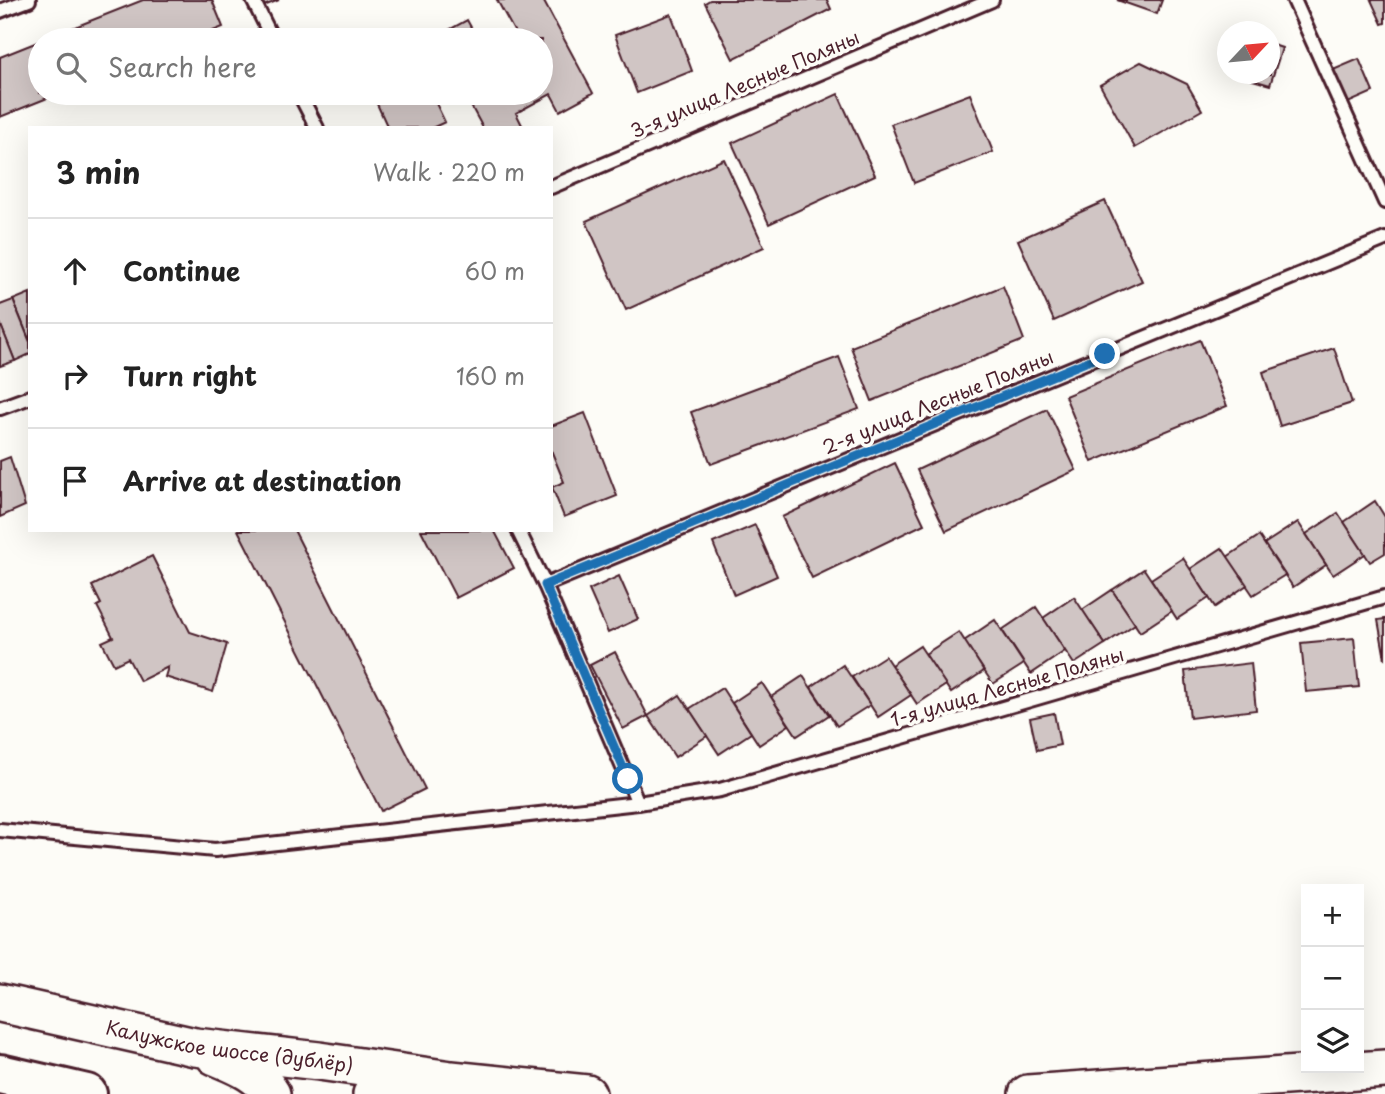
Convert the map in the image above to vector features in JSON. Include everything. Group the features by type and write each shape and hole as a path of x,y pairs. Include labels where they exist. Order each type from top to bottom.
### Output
{"highway":[{"path":"0,1074 87,1094"}],"main road":[{"name":"Калужское шоссе (дублёр)","path":"0,1003 195,1047 452,1080 587,1094"},
{"path":"195,1047 245,1068 267,1087 271,1094"},
{"path":"1028,1094 1385,1069"}],"street":[{"path":"370,1094 390,1085 452,1080"}],"lane":[{"path":"0,11 29,0"},
{"path":"253,0 267,28"},
{"name":"3-я улица Лесные Поляны","path":"553,186 992,0"},
{"path":"1294,0 1385,202"},
{"path":"305,105 316,126"},
{"name":"2-я улица Лесные Поляны","path":"545,585 1385,239"},
{"path":"0,408 28,398"},
{"path":"519,532 545,585 638,803"},
{"name":"1-я улица Лесные Поляны","path":"0,830 215,850 638,803 720,790 1385,597"}],"building":[{"path":"143,0 212,0 223,27 221,28 72,28"},
{"path":"261,0 279,0 264,6"},
{"path":"497,0 543,0 593,93 560,111 553,98 553,28 512,28"},
{"path":"710,0 827,0 831,9 733,59 705,3"},
{"path":"1117,0 1162,0 1157,14"},
{"path":"1371,0 1385,0 1385,23 1382,24"},
{"path":"671,14 692,71 637,93 615,35"},
{"path":"467,20 471,28 452,28"},
{"path":"28,46 30,105 0,117 0,57"},
{"path":"1359,59 1373,92 1348,103 1333,70"},
{"path":"1141,62 1187,84 1202,110 1135,148 1100,85"},
{"path":"838,94 875,175 769,224 732,143"},
{"path":"970,94 993,152 914,183 891,124"},
{"path":"377,105 437,105 445,122 436,126 387,126"},
{"path":"471,105 531,105 516,113 521,126 482,126"},
{"path":"724,159 764,247 626,310 586,221"},
{"path":"1105,201 1142,281 1054,321 1018,240"},
{"path":"1003,286 1024,340 872,401 851,347"},
{"path":"28,294 28,337 13,300"},
{"path":"13,300 28,337 28,355 15,361 0,323 0,305"},
{"path":"0,323 15,361 0,366"},
{"path":"1200,340 1227,406 1092,462 1065,396"},
{"path":"1334,348 1352,403 1280,426 1263,372"},
{"path":"839,357 859,409 711,464 691,412"},
{"path":"1047,409 1076,470 946,531 917,470"},
{"path":"585,413 617,496 564,517 553,490 553,487 564,482 553,455 553,425"},
{"path":"10,457 25,506 0,517 0,461"},
{"path":"895,463 924,524 812,578 782,517"},
{"path":"1375,501 1385,517 1385,553 1370,562 1344,522"},
{"path":"1338,513 1365,554 1333,575 1306,534"},
{"path":"1298,522 1326,565 1293,587 1264,544"},
{"path":"755,525 777,576 734,595 713,543"},
{"path":"239,532 295,532 425,789 381,811"},
{"path":"422,532 495,532 514,568 456,598"},
{"path":"1259,536 1285,575 1253,595 1227,557"},
{"path":"1222,548 1247,585 1215,607 1190,569"},
{"path":"152,556 190,632 227,644 213,692 165,677 168,667 140,681 128,658 114,665 102,642 113,637 97,606 101,604 92,586"},
{"path":"1183,558 1209,598 1177,619 1151,579"},
{"path":"1144,569 1172,611 1140,632 1112,590"},
{"path":"619,576 638,619 608,633 589,590"},
{"path":"1112,590 1135,624 1105,644 1082,610"},
{"path":"1074,597 1105,644 1074,664 1043,618"},
{"path":"1036,607 1065,651 1031,674 1002,630"},
{"path":"1385,619 1385,659 1378,620"},
{"path":"995,620 1024,664 993,684 964,641"},
{"path":"959,632 984,671 951,693 925,654"},
{"path":"1354,638 1359,687 1306,692 1301,643"},
{"path":"920,646 946,685 917,704 891,665"},
{"path":"615,652 648,716 623,729 590,665"},
{"path":"885,656 911,695 878,717 852,677"},
{"path":"1251,663 1256,710 1190,718 1185,671"},
{"path":"843,665 870,705 837,726 811,687"},
{"path":"803,676 829,715 797,736 771,697"},
{"path":"762,683 789,725 759,745 732,703"},
{"path":"722,688 751,733 719,754 689,709"},
{"path":"680,695 707,736 675,757 648,716"},
{"path":"1054,713 1060,745 1037,750 1030,718"}],"route":[{"path":"628,779 545,585 1105,354"}]}
